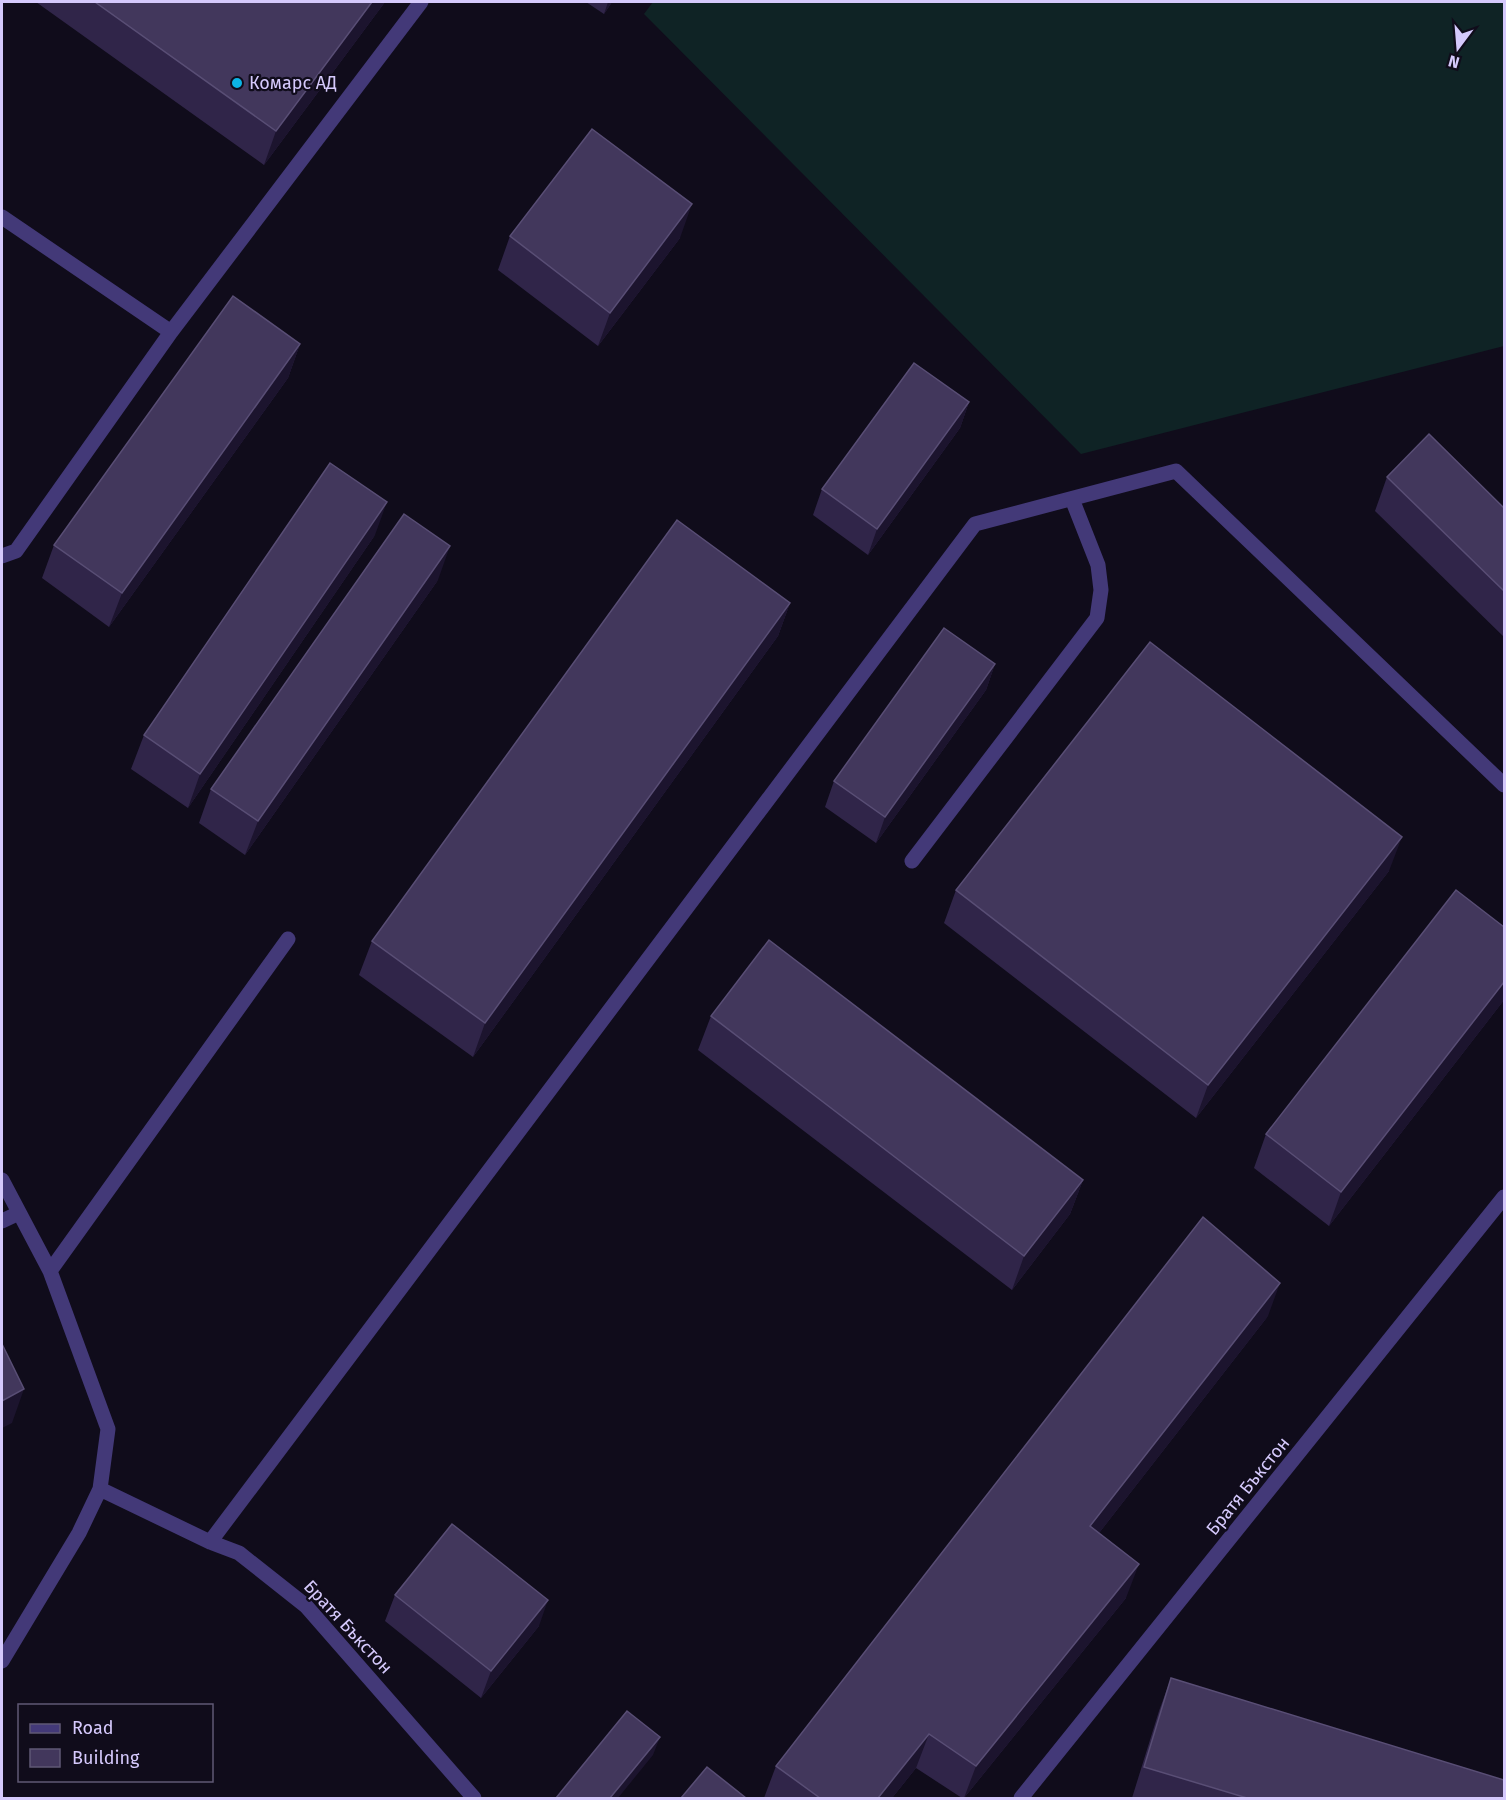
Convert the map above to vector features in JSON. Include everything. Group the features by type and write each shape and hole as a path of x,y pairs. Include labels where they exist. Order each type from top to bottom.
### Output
{"street":[{"path":"2,556 16,551 171,332 421,2"},
{"path":"2,217 171,332"},
{"path":"210,1542 975,524 1176,471 1504,785"},
{"path":"912,861 1097,618 1101,591 1098,565 1072,499"},
{"path":"50,1271 288,939"},
{"path":"2,1180 50,1271 108,1429 100,1489 79,1533 2,1662"},
{"name":"Братя Бъкстон","path":"1021,1798 1504,1197"},
{"path":"2,1221 19,1212"},
{"name":"Братя Бъкстон","path":"100,1489 210,1542 239,1553 306,1606 474,1798"}],"green space":[{"path":"653,2 1504,2 1504,346 1081,454 644,14"}],"building":[{"name":"Комарс АД","path":"95,2 372,2 276,131"},
{"path":"592,129 692,204 610,313 510,236"},
{"path":"233,296 300,344 122,593 54,545"},
{"path":"914,363 969,402 877,529 822,489"},
{"path":"1429,434 1504,508 1504,591 1387,477"},
{"path":"330,463 387,502 200,774 144,735"},
{"path":"404,514 450,546 258,821 211,789"},
{"path":"677,520 790,603 485,1023 372,941"},
{"path":"944,628 995,664 885,817 834,781"},
{"path":"1150,642 1402,837 1208,1085 956,890"},
{"path":"1456,890 1504,927 1504,982 1341,1192 1266,1134"},
{"path":"769,940 1083,1180 1024,1256 711,1016"},
{"path":"1203,1217 1280,1283 1090,1526 1139,1564 976,1766 929,1734 878,1798 820,1798 776,1766"},
{"path":"2,1344 24,1389 2,1401"},
{"path":"452,1524 548,1600 491,1671 395,1595"},
{"path":"1171,1678 1504,1780 1504,1798 1247,1798 1144,1767"},
{"path":"627,1711 660,1737 610,1798 556,1798"},
{"path":"707,1767 746,1798 681,1798"}],"place":[{"name":"Комарс АД","path":"237,83"}]}
